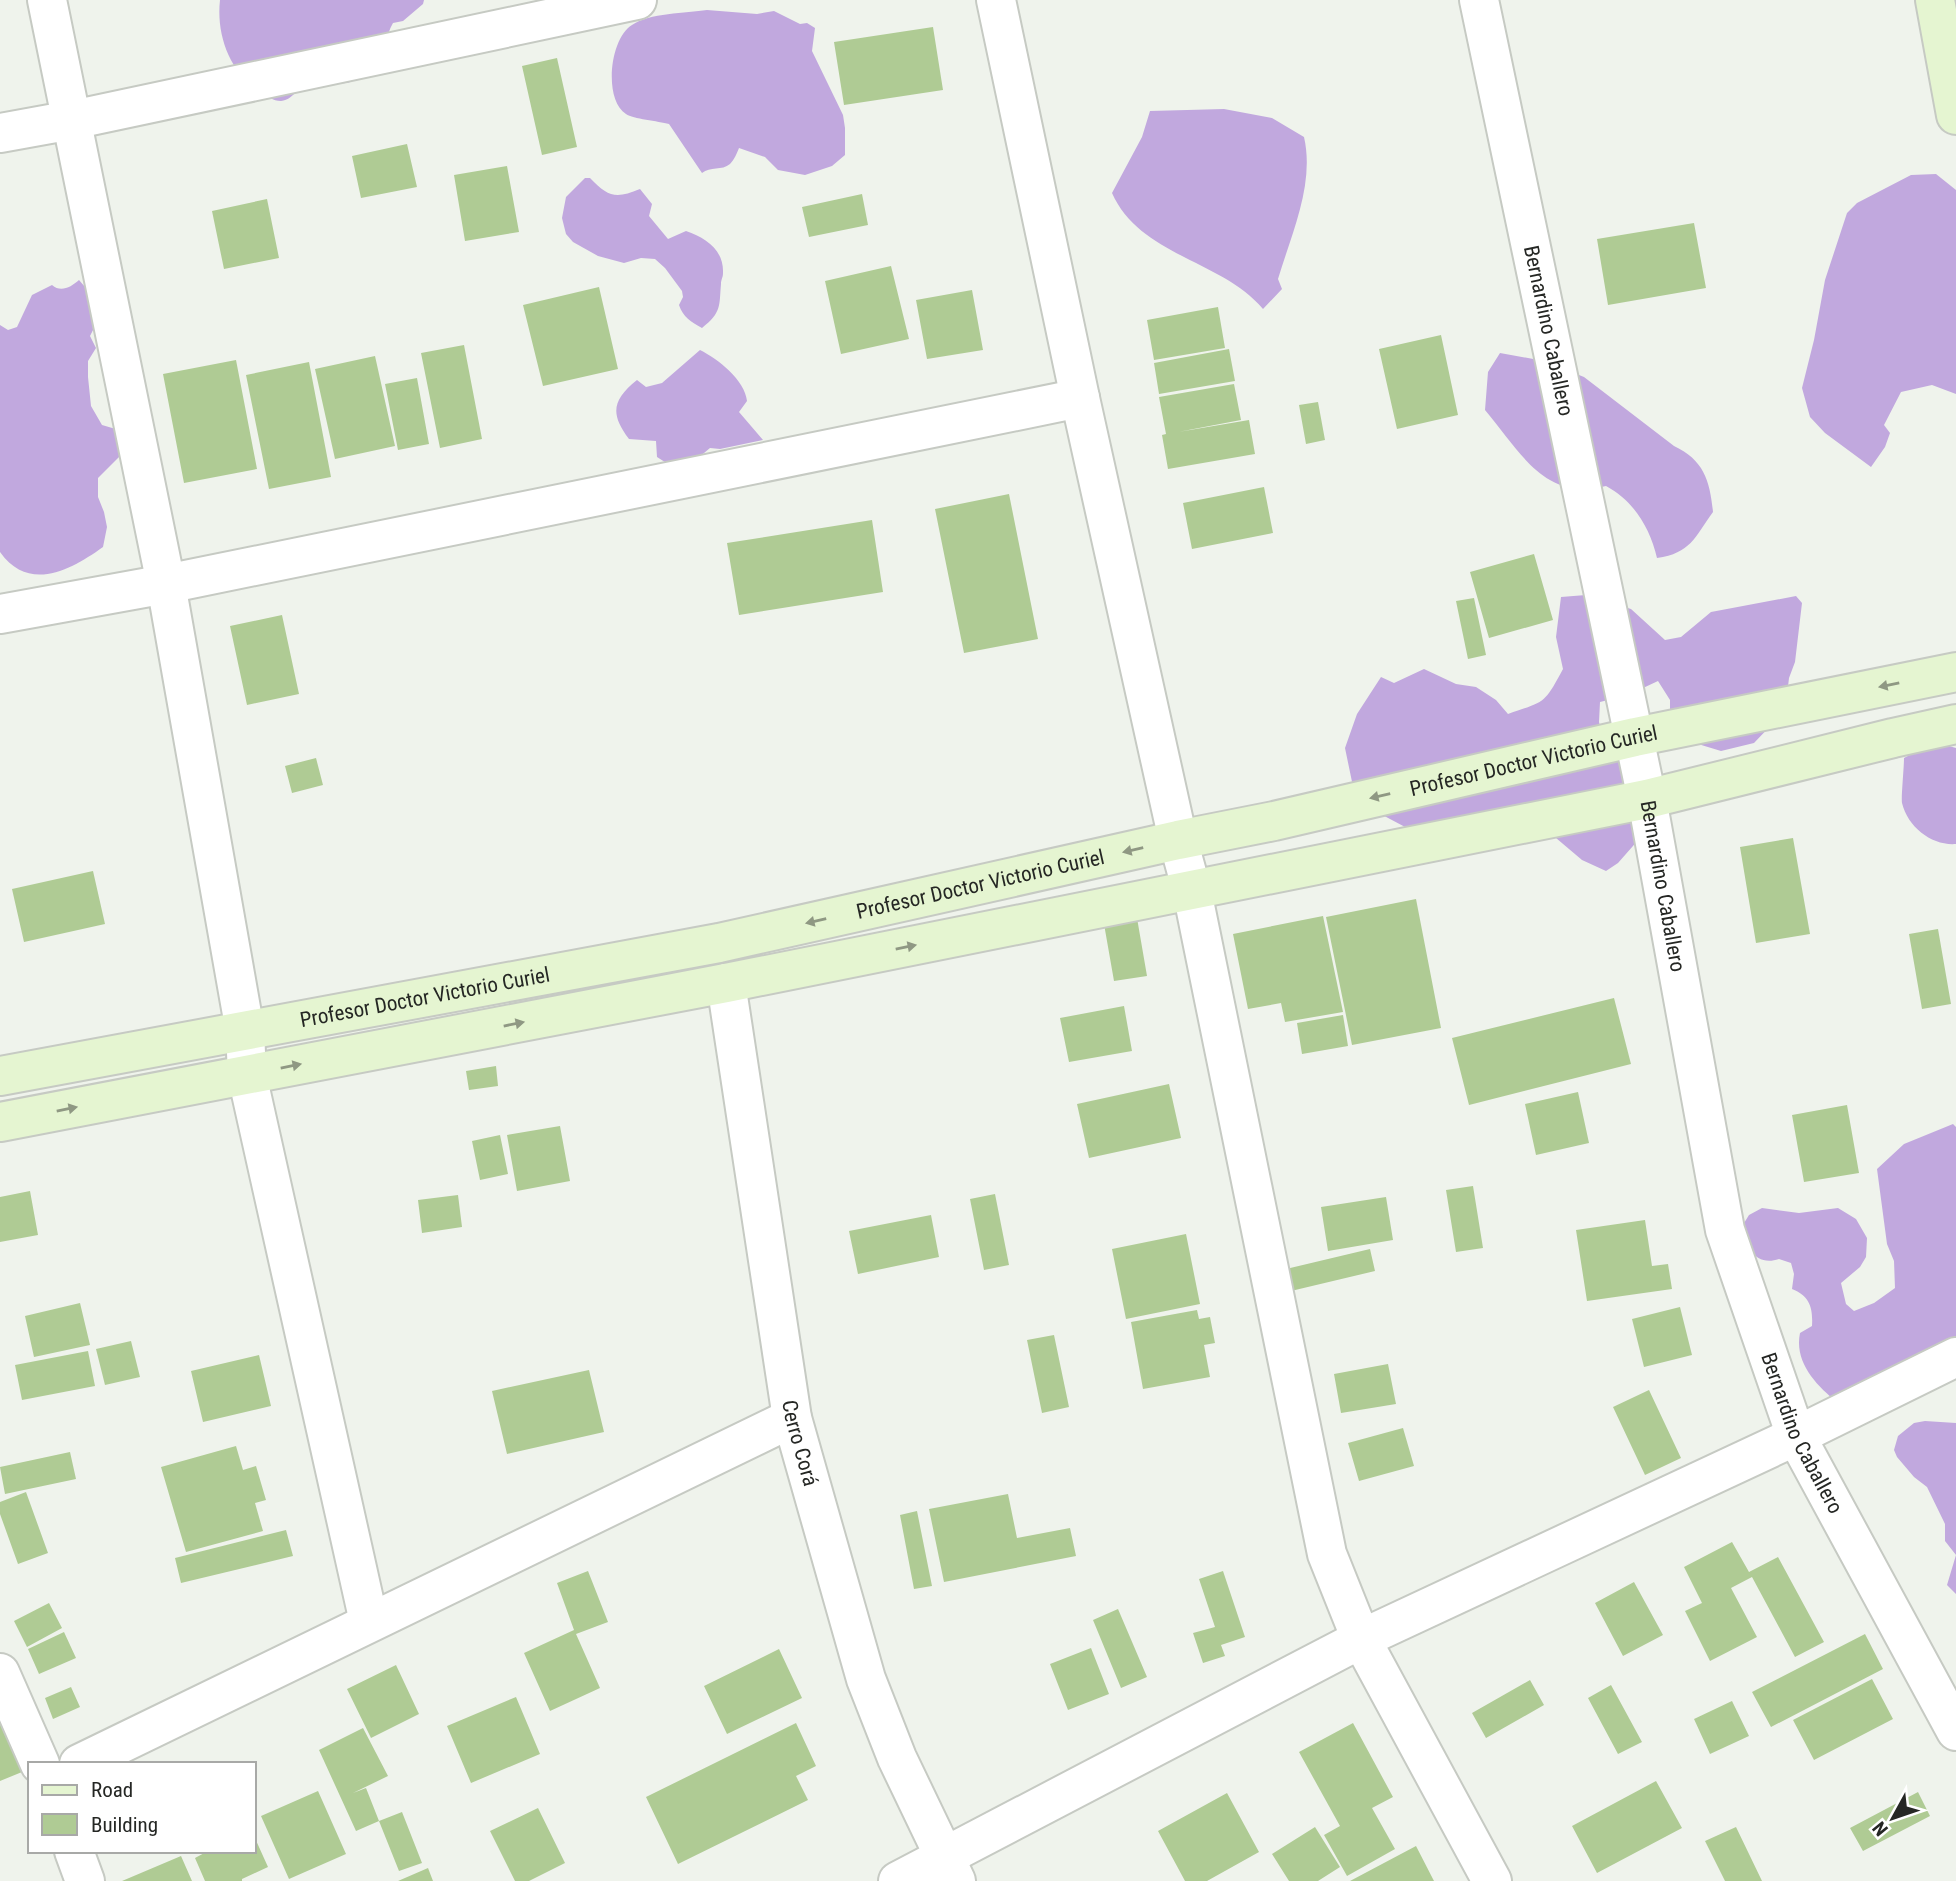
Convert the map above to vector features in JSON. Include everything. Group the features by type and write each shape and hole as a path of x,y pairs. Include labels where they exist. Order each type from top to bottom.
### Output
{"main road":[{"path":"1935,0 1956,115"},
{"name":"Profesor Doctor Victorio Curiel","path":"0,1076 719,943 1178,839 1274,821 1635,737 1956,672"},
{"name":"Profesor Doctor Victorio Curiel","path":"0,1122 726,983 1647,799 1893,737 1956,724"}],"street":[{"path":"47,0 166,584 245,1031 247,1075 369,1622"},
{"path":"0,133 637,0"},
{"path":"996,0 1080,398 1178,839 1192,891 1327,1554 1361,1639 1492,1881"},
{"name":"Bernardino Caballero","path":"1479,0 1635,737 1725,1230 1796,1436 1956,1731"},
{"path":"0,614 166,584 1080,398"},
{"name":"Cerro Corá","path":"726,983 792,1418 866,1679 897,1758 950,1869"},
{"path":"898,1881 950,1869 1361,1639 1796,1436 1956,1357"},
{"path":"83,1762 792,1418"},
{"path":"0,1673 39,1762"},
{"path":"75,1853 85,1881"}],"shaded area":[{"path":"220,0 424,0 423,4 403,21 393,23 380,58 360,77 346,83 315,77 281,101 270,98 250,84 233,64 220,27"},
{"path":"707,10 757,14 774,11 815,28 812,51 843,115 845,155 832,166 805,175 778,170 765,157 739,148 730,164 702,173 669,124 626,114 614,96 612,83 614,55 624,32 648,18"},
{"path":"1224,109 1272,118 1304,137 1307,155 1304,191 1278,279 1282,289 1263,309 1226,279 1142,231 1125,214 1112,193 1142,137 1150,111"},
{"path":"1936,174 1956,190 1956,394 1932,385 1901,392 1884,425 1890,433 1885,447 1871,467 1825,433 1810,417 1802,388 1825,280 1847,213 1857,203 1911,175"},
{"path":"585,178 590,178 607,192 618,195 640,189 652,204 649,216 668,239 686,231 707,241 717,251 723,265 719,303 716,313 702,328 683,313 679,305 683,297 682,291 655,259 641,258 624,263 598,256 573,242 566,234 562,218 566,197"},
{"path":"79,280 91,294 95,326 90,336 96,348 88,361 91,406 102,425 119,430 124,452 98,478 98,497 107,527 103,547 64,570 50,574 24,572 11,564 0,552 0,325 8,330 17,327 32,295 52,285 59,289 66,288"},
{"path":"700,350 715,359 741,385 747,401 739,412 763,440 720,449 710,448 692,463 668,464 657,457 656,441 629,439 619,422 618,401 637,380 646,387 662,383"},
{"path":"1500,353 1544,361 1584,377 1692,458 1704,473 1713,512 1691,543 1668,556 1657,558 1650,536 1639,516 1616,492 1606,486 1584,489 1566,487 1535,469 1485,410 1488,372"},
{"path":"1586,595 1631,609 1665,640 1681,637 1711,612 1796,596 1802,603 1795,662 1787,695 1776,720 1754,743 1721,751 1698,744 1670,713 1670,700 1658,681 1628,695 1600,702 1599,722 1607,757 1622,759 1640,838 1618,863 1606,871 1582,860 1543,827 1407,828 1356,801 1345,748 1357,714 1381,677 1394,683 1424,669 1456,684 1476,687 1496,700 1508,714 1530,706 1543,700 1563,669 1556,637 1561,597"},
{"path":"1934,742 1956,748 1956,844 1939,842 1923,834 1910,820 1902,803 1904,758"},
{"path":"1953,1124 1956,1127 1956,1379 1837,1402 1814,1380 1800,1354 1800,1333 1812,1326 1812,1314 1807,1299 1792,1289 1794,1274 1791,1263 1779,1259 1771,1261 1758,1258 1749,1248 1741,1228 1749,1215 1762,1208 1799,1213 1838,1208 1856,1219 1867,1238 1866,1257 1860,1267 1841,1283 1846,1304 1854,1311 1874,1303 1895,1288 1894,1261 1887,1244 1877,1169 1904,1144"},
{"path":"1914,1423 1956,1423 1956,1555 1945,1541 1945,1524 1927,1487 1914,1477 1894,1450 1898,1436"},
{"path":"1956,1555 1956,1594 1947,1585"}],"building":[{"path":"933,27 943,90 844,105 834,42"},
{"path":"557,58 577,147 542,155 522,66"},
{"path":"407,144 417,187 361,198 352,156"},
{"path":"507,166 519,232 465,241 454,175"},
{"path":"862,194 868,225 809,237 802,207"},
{"path":"267,199 279,258 224,269 212,211"},
{"path":"1694,223 1706,288 1608,305 1597,239"},
{"path":"891,266 909,339 841,354 825,281"},
{"path":"599,287 618,369 543,386 523,305"},
{"path":"972,290 983,350 927,359 916,300"},
{"path":"1218,307 1225,348 1154,360 1147,320"},
{"path":"1441,335 1458,415 1397,429 1379,349"},
{"path":"464,345 482,439 440,448 421,353"},
{"path":"1229,349 1235,381 1159,394 1154,363"},
{"path":"375,356 395,446 335,459 315,369"},
{"path":"236,360 257,469 184,483 163,374"},
{"path":"309,362 331,477 269,489 246,375"},
{"path":"417,378 429,444 398,450 385,384"},
{"path":"1234,384 1241,420 1178,432 1249,420 1255,454 1168,469 1162,435 1166,434 1159,397"},
{"path":"1318,402 1325,440 1306,444 1299,405"},
{"path":"1264,487 1273,533 1192,549 1183,503"},
{"path":"1009,494 1038,639 964,653 935,509"},
{"path":"872,520 883,592 739,615 727,543"},
{"path":"1534,554 1553,620 1489,638 1470,572"},
{"path":"1474,598 1486,655 1468,659 1456,601"},
{"path":"282,615 299,694 247,705 230,626"},
{"path":"316,758 323,785 292,793 285,766"},
{"path":"1793,838 1810,934 1756,943 1740,847"},
{"path":"93,871 105,924 24,942 12,889"},
{"path":"1416,899 1441,1028 1352,1045 1326,917"},
{"path":"1323,916 1343,1012 1285,1022 1281,1003 1248,1009 1233,934"},
{"path":"1137,918 1147,976 1114,981 1104,924"},
{"path":"1938,929 1951,1004 1922,1009 1909,934"},
{"path":"1614,998 1631,1064 1469,1105 1452,1038"},
{"path":"1124,1006 1132,1051 1069,1062 1060,1018"},
{"path":"1343,1015 1348,1046 1302,1054 1297,1023"},
{"path":"496,1066 498,1086 469,1090 466,1071"},
{"path":"1169,1084 1181,1138 1089,1158 1077,1104"},
{"path":"1578,1092 1589,1143 1536,1155 1525,1104"},
{"path":"1847,1105 1859,1173 1804,1182 1792,1115"},
{"path":"560,1126 570,1181 517,1191 507,1135"},
{"path":"500,1135 508,1174 480,1180 472,1141"},
{"path":"1473,1186 1483,1248 1456,1252 1446,1190"},
{"path":"30,1191 38,1235 0,1242 0,1197"},
{"path":"995,1194 1009,1265 984,1270 970,1199"},
{"path":"458,1195 462,1227 422,1233 418,1200"},
{"path":"1386,1197 1393,1240 1328,1251 1321,1207"},
{"path":"931,1215 939,1257 858,1274 849,1231"},
{"path":"1645,1220 1652,1266 1668,1264 1672,1289 1587,1301 1576,1230"},
{"path":"1186,1234 1200,1304 1126,1319 1112,1249"},
{"path":"1370,1249 1375,1271 1291,1291 1286,1269"},
{"path":"80,1303 90,1345 34,1357 25,1316"},
{"path":"1680,1307 1692,1355 1644,1367 1632,1319"},
{"path":"1197,1310 1199,1319 1210,1317 1215,1343 1204,1345 1210,1377 1143,1389 1131,1322"},
{"path":"1054,1335 1069,1407 1042,1413 1027,1340"},
{"path":"131,1341 140,1377 105,1385 96,1349"},
{"path":"88,1351 95,1386 22,1400 15,1365"},
{"path":"259,1355 271,1406 203,1422 191,1371"},
{"path":"1388,1364 1396,1404 1341,1413 1334,1374"},
{"path":"589,1370 604,1432 507,1454 492,1391"},
{"path":"1649,1390 1681,1458 1645,1475 1613,1407"},
{"path":"1403,1428 1414,1466 1359,1481 1348,1443"},
{"path":"236,1446 243,1470 256,1466 266,1500 255,1503 263,1531 186,1552 161,1467"},
{"path":"70,1452 76,1479 5,1494 0,1467"},
{"path":"26,1492 48,1553 18,1564 0,1514 0,1502"},
{"path":"1008,1494 1017,1538 1070,1528 1076,1556 944,1582 929,1509"},
{"path":"917,1511 932,1586 914,1589 900,1515"},
{"path":"286,1530 293,1556 181,1583 175,1558"},
{"path":"1732,1542 1749,1572 1778,1557 1824,1642 1795,1657 1752,1577 1731,1588 1757,1637 1710,1661 1685,1611 1702,1603 1684,1567"},
{"path":"588,1571 608,1622 576,1634 600,1688 550,1711 524,1653 574,1630 557,1583"},
{"path":"1223,1571 1245,1637 1221,1645 1225,1656 1203,1663 1193,1633 1215,1627 1199,1579"},
{"path":"1634,1582 1663,1635 1623,1656 1595,1603"},
{"path":"49,1603 62,1628 27,1647 14,1621"},
{"path":"1118,1609 1147,1677 1121,1688 1093,1620"},
{"path":"64,1632 76,1658 39,1674 28,1649"},
{"path":"1865,1634 1883,1669 1771,1727 1752,1692"},
{"path":"1091,1648 1109,1694 1068,1710 1050,1664"},
{"path":"779,1649 802,1698 727,1734 704,1686"},
{"path":"396,1665 419,1714 371,1738 347,1689"},
{"path":"1872,1679 1893,1719 1814,1760 1793,1720"},
{"path":"1530,1680 1544,1705 1486,1738 1472,1713"},
{"path":"1611,1685 1642,1742 1618,1754 1588,1698"},
{"path":"71,1687 80,1707 53,1719 45,1698"},
{"path":"516,1697 540,1754 471,1783 447,1726"},
{"path":"1732,1701 1749,1736 1710,1754 1694,1719"},
{"path":"0,1721 22,1772 0,1781"},
{"path":"796,1723 816,1766 796,1776 808,1800 678,1864 646,1797"},
{"path":"1353,1723 1393,1797 1372,1808 1395,1849 1347,1876 1324,1835 1340,1826 1299,1752"},
{"path":"363,1728 388,1776 353,1793 366,1788 379,1821 356,1831 319,1750"},
{"path":"1656,1781 1682,1828 1597,1873 1572,1826"},
{"path":"318,1791 346,1854 289,1879 261,1816"},
{"path":"1918,1792 1930,1816 1863,1851 1850,1828"},
{"path":"1227,1793 1259,1852 1207,1881 1185,1881 1158,1831"},
{"path":"538,1808 565,1863 529,1881 515,1881 490,1831"},
{"path":"402,1812 422,1863 399,1871 379,1821"},
{"path":"1315,1827 1340,1867 1318,1881 1289,1881 1272,1854"},
{"path":"1736,1827 1762,1881 1725,1881 1705,1841"},
{"path":"256,1840 268,1867 242,1881 205,1881 195,1858 204,1853 256,1853"},
{"path":"1416,1846 1434,1881 1350,1881"},
{"path":"181,1856 192,1881 122,1881"},
{"path":"428,1868 433,1881 398,1881"}]}
